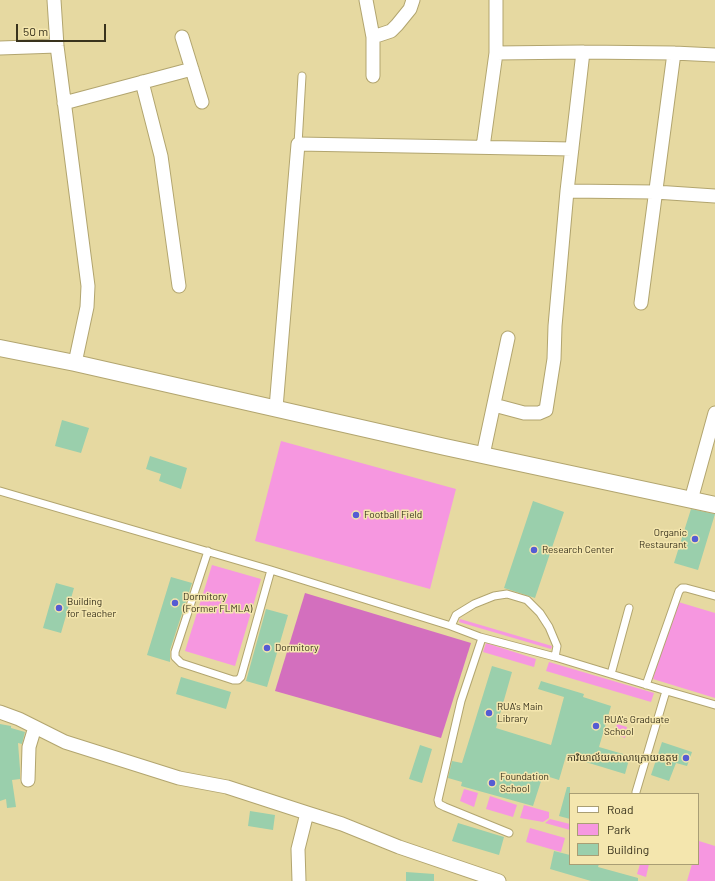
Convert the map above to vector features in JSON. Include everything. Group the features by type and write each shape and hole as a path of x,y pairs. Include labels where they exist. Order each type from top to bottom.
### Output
{"street":[{"path":"54,0 56,46 88,286 87,307 75,363"},
{"path":"366,0 373,37 373,76"},
{"path":"373,37 390,31 398,25 408,14 413,0"},
{"path":"484,148 496,54 496,0"},
{"path":"182,37 202,102"},
{"path":"0,48 56,46"},
{"path":"496,54 583,52 715,55"},
{"path":"494,405 524,413 539,414 546,410 554,359 555,326 567,191 583,52"},
{"path":"641,303 674,53"},
{"path":"64,104 192,68"},
{"path":"142,82 161,156 179,286"},
{"path":"276,408 298,144 572,149"},
{"path":"567,191 655,192 715,196"},
{"path":"483,455 508,338"},
{"path":"0,348 75,363 483,455 715,505"},
{"path":"691,500 715,413"},
{"path":"0,712 65,742 179,778 227,787 342,824 399,847 499,881"},
{"path":"28,780 29,747 35,727"},
{"path":"299,881 298,849 307,813"}],"lane":[{"path":"298,144 302,76"},
{"path":"0,491 271,570 451,626 482,638 555,657 715,705"},
{"path":"208,551 175,652 175,657 181,663 233,680 238,680 241,677 271,570"},
{"path":"646,684 679,591 686,588 715,596"},
{"path":"451,626 456,615 474,604 494,596 507,594 527,600 540,613 549,627 557,646 555,657"},
{"path":"611,674 629,608"},
{"path":"482,638 461,701 438,800 439,804 442,806 509,833"},
{"path":"636,792 666,691"}],"green space":[{"name":"Football Field","path":"281,441 456,489 430,589 255,541"},
{"path":"212,565 261,579 235,666 185,651"},
{"path":"675,601 715,613 715,698 653,679"},
{"path":"460,619 552,646 551,649 459,622"},
{"path":"486,643 536,659 534,667 483,652"},
{"path":"549,662 654,693 651,702 546,671"},
{"path":"617,724 627,727 625,738 614,734"},
{"path":"464,789 478,793 474,807 460,801"},
{"path":"490,796 517,805 513,817 486,809"},
{"path":"524,805 549,812 549,818 543,822 520,818"},
{"path":"550,819 569,824 569,830 545,823"},
{"path":"530,828 565,838 561,852 526,842"},
{"path":"699,841 715,846 715,881 687,881 692,865 699,865"},
{"path":"640,865 649,865 646,877 637,874"}],"shaded area":[{"path":"305,593 471,643 441,738 275,691"}],"building":[{"path":"62,420 89,428 81,453 55,446"},
{"path":"150,456 187,468 181,489 159,481 161,474 146,469"},
{"name":"Research Center","path":"533,501 564,512 535,598 504,588"},
{"name":"Organic Restaurant","path":"691,509 715,514 698,570 674,563"},
{"name":"Dormitory (Former FLMLA)","path":"171,577 192,583 170,650 170,662 147,655"},
{"name":"Building for Teacher","path":"56,583 74,588 61,633 43,628"},
{"name":"Dormitory","path":"266,609 288,615 267,687 246,681"},
{"path":"492,666 512,672 496,728 551,745 564,697 538,689 541,681 584,694 583,697 611,706 599,747 630,756 625,774 566,756 559,780 543,775 533,806 461,786 462,782 448,778 452,761 462,763"},
{"path":"181,677 231,692 226,709 176,694"},
{"path":"0,724 11,726 11,728 25,732 22,744 18,743 20,779 12,780 16,807 7,808 6,799 0,801"},
{"path":"662,742 692,752 687,766 676,763 669,781 651,775"},
{"path":"420,745 432,749 422,783 409,779"},
{"path":"567,787 570,787 569,819 559,816"},
{"path":"250,811 275,815 273,830 248,826"},
{"path":"458,823 504,837 499,855 452,841"},
{"path":"554,851 569,855 569,865 599,865 598,867 638,878 638,881 591,881 550,869"},
{"path":"406,872 434,874 434,881 406,881"}],"place":[{"name":"Football Field","path":"356,515"},
{"name":"Organic Restaurant","path":"695,539"},
{"name":"Research Center","path":"534,550"},
{"name":"Dormitory (Former FLMLA)","path":"175,603"},
{"name":"Building for Teacher","path":"59,608"},
{"name":"Dormitory","path":"267,648"},
{"name":"RUA's Main Library","path":"489,713"},
{"name":"RUA's Graduate School","path":"596,726"},
{"name":"ការិយាល័យសាលាក្រោយឧត្តម","path":"686,758"},
{"name":"Foundation School","path":"492,783"}]}
